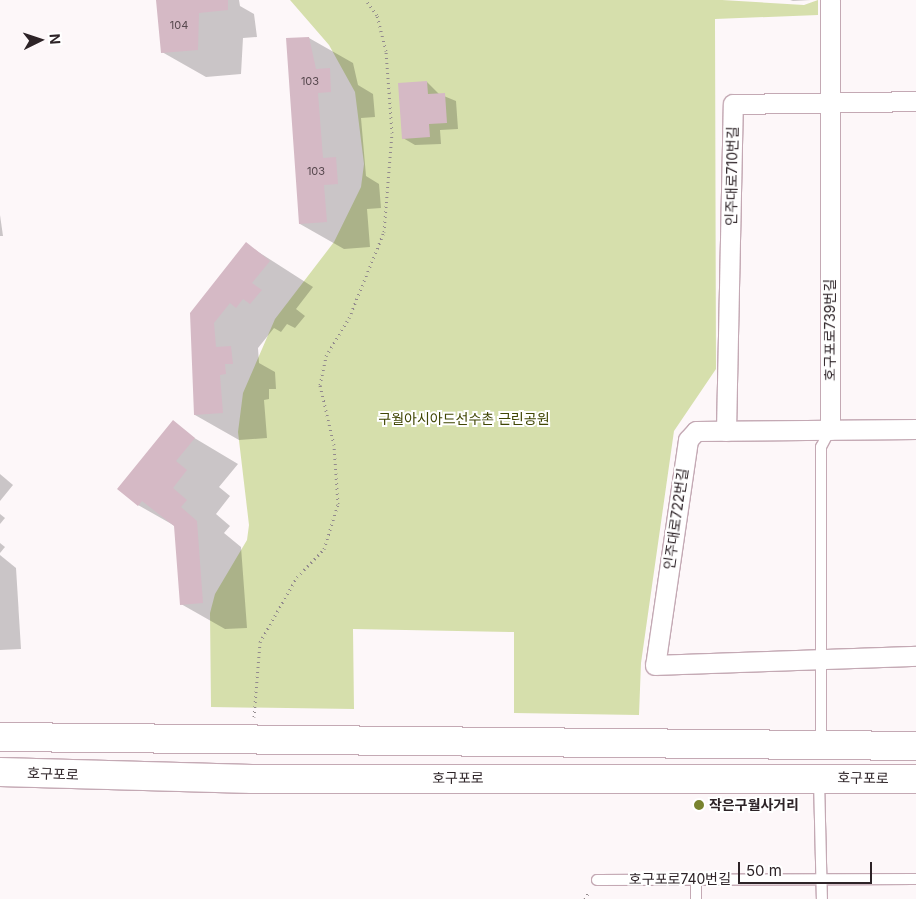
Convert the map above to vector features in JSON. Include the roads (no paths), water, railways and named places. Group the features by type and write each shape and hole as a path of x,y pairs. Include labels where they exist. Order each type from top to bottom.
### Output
{"main road":[{"path":"0,736 253,742 916,746"},
{"name":"호구포로","path":"0,772 252,779 819,777 916,779"}],"street":[{"name":"호구포로739번길","path":"830,0 832,102 830,430"},
{"name":"인주대로710번길","path":"726,431 733,104 916,101"},
{"name":"인주대로722번길","path":"820,660 655,665 688,440 696,431 916,429"},
{"path":"820,660 916,656"}],"lane":[{"name":"호구포로739번길","path":"820,745 821,447 830,430"},
{"path":"819,777 822,899"},
{"name":"호구포로740번길","path":"597,880 916,878"},
{"path":"696,879 696,899"}],"place":[{"name":"작은구월사거리","path":"699,805"}],"park label":[{"name":"구월아시아드선수촌 근린공원","path":"464,419"}]}
